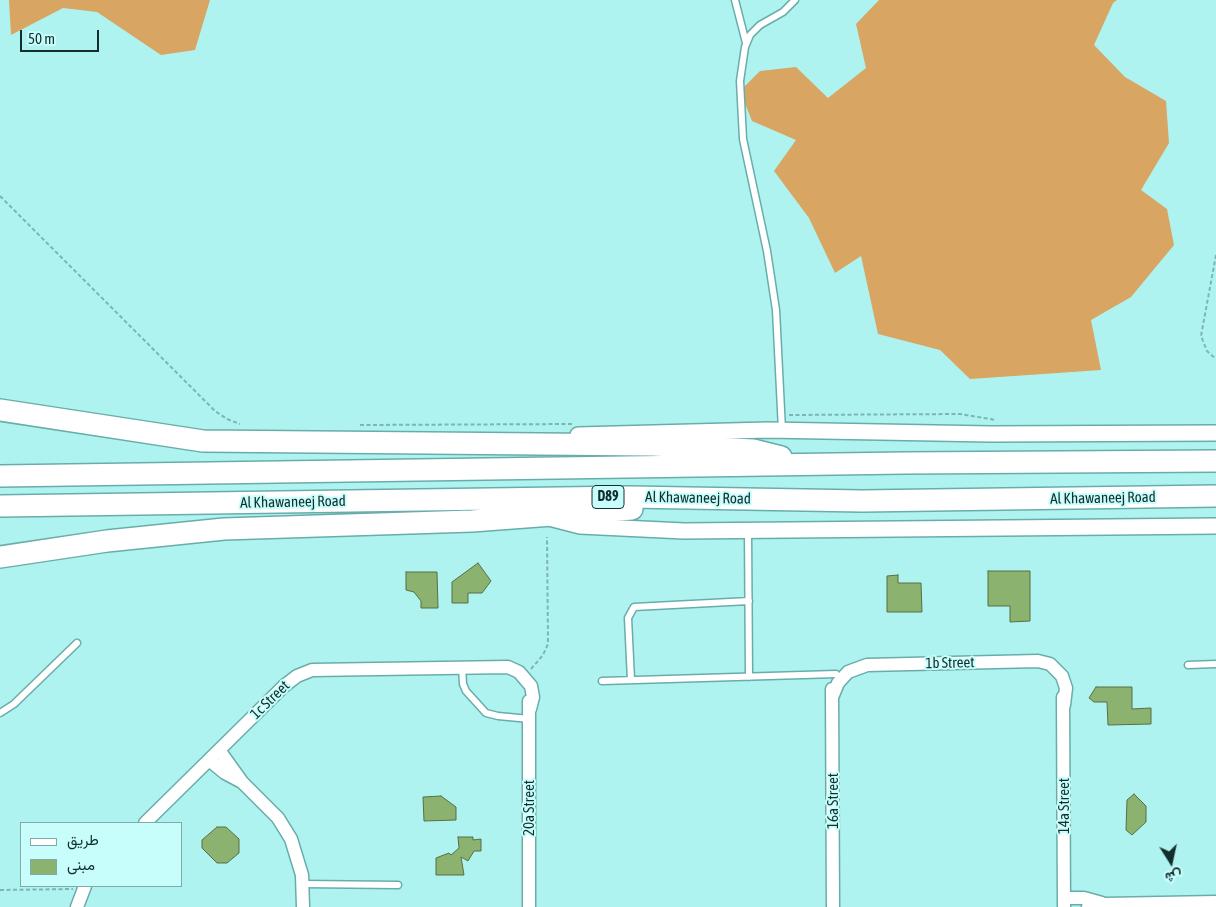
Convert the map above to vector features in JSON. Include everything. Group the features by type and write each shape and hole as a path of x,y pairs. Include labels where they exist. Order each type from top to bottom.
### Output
{"highway":[{"path":"0,395 31,407 36,417"},
{"path":"0,410 203,441 653,445 753,450 770,453 796,464"},
{"path":"0,425 20,423 36,417"},
{"name":"Al Khawaneej Road","path":"0,476 796,464 1216,461"},
{"name":"Al Khawaneej Road","path":"0,506 630,496 862,501 1216,496"},
{"path":"0,557 146,537 224,529 413,524 546,527 637,508 707,498"},
{"path":"0,552 36,548 50,550"},
{"path":"0,571 38,559 50,550"}],"street":[{"path":"481,443 507,437 782,430 991,434 1216,433"},
{"path":"546,527 580,526 748,531 1216,526"},
{"name":"1b Street","path":"842,671 874,664 1026,662 1053,672"},
{"name":"1c Street","path":"146,822 284,686 304,672 320,668 495,667 514,668 522,679"},
{"name":"16a Street","path":"833,907 833,685 842,671"},
{"name":"14a Street","path":"1053,672 1062,676 1066,688 1064,705 1064,902"},
{"name":"20a Street","path":"522,679 530,714 529,907"},
{"path":"219,750 242,782 285,828 298,856 303,884 303,907"},
{"path":"209,760 225,773 242,782"},
{"path":"77,907 84,887"},
{"path":"1064,902 1084,898 1105,904"},
{"path":"1088,907 1105,904 1216,902"}],"lane":[{"path":"735,0 742,37 746,43"},
{"path":"782,430 776,310 741,119 740,81 746,43 756,28 783,12 795,0"},
{"path":"748,531 749,677"},
{"path":"630,680 628,618 634,608 749,601"},
{"path":"0,713 14,704 77,643"},
{"path":"1188,665 1216,664"},
{"path":"462,667 463,684 466,691 486,713 498,716 530,714"},
{"path":"602,681 749,677 842,671"},
{"path":"303,884 398,885"}],"path":[{"path":"0,196 215,411 234,423 248,426"},
{"path":"1216,256 1201,336 1207,351 1216,358"},
{"path":"782,415 960,414 998,421"},
{"path":"351,426 578,424"},
{"path":"522,679 544,655 548,644 546,527"},
{"path":"0,890 84,887"}],"shaded area":[{"path":"9,0 210,0 195,50 161,55 97,12 63,8 11,35"},
{"path":"879,0 1117,0 1113,3 1094,45 1125,77 1166,101 1169,143 1141,190 1167,209 1174,245 1131,297 1091,320 1101,370 970,379 940,350 878,334 861,256 835,273 809,218 774,171 796,140 752,121 740,91 760,71 796,67 828,98 866,68 856,24"}],"building":[{"path":"478,563 491,581 482,593 468,593 468,603 452,603 452,582"},
{"path":"988,571 1030,571 1030,621 1010,622 1010,606 988,606"},
{"path":"406,572 437,572 438,608 421,608 421,601 414,592 406,590"},
{"path":"898,575 898,583 921,583 922,612 887,612 887,576"},
{"path":"1096,687 1132,687 1132,709 1151,708 1151,724 1108,725 1107,702 1094,702 1089,698"},
{"path":"1134,794 1146,806 1146,822 1132,835 1126,830 1127,800"},
{"path":"441,796 456,807 456,820 424,821 423,797"},
{"path":"217,827 226,827 239,839 239,853 227,863 217,863 202,848 202,840"},
{"path":"458,837 473,837 473,840 481,839 481,851 474,851 468,861 461,857 464,875 436,875 436,858 449,853 451,855 459,848"}]}
